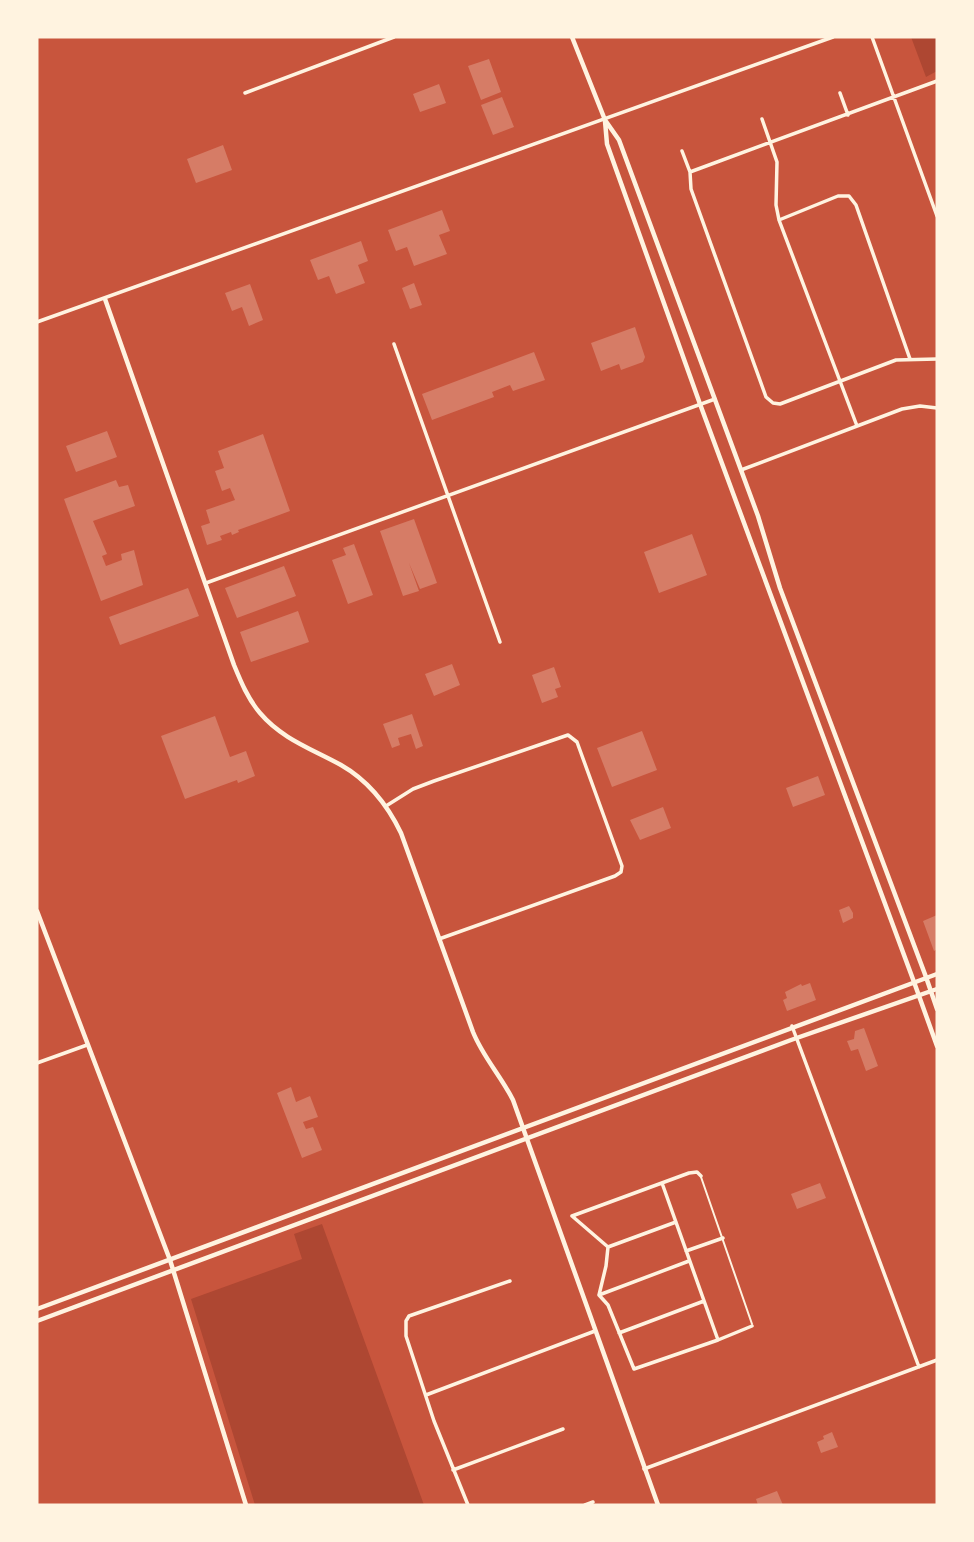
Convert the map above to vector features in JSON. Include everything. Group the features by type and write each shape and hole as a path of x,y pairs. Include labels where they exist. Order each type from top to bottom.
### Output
{"street":[{"path":"245,93 394,37"},
{"path":"572,37 605,120 619,140 741,470 780,588 937,1009"},
{"path":"37,322 834,37"},
{"path":"872,37 937,216"},
{"path":"690,172 937,81"},
{"path":"840,93 848,115"},
{"path":"762,119 777,162 776,205 779,220 857,426"},
{"path":"605,120 607,144 700,404 937,1046"},
{"path":"682,151 690,172 691,190 766,397 773,403 780,404 896,360 937,359"},
{"path":"779,220 838,196 849,196 856,205 910,359"},
{"path":"105,299 238,673 259,712 285,736 351,772 368,785 386,806 401,833 481,1051 504,1083 523,1128 658,1505"},
{"path":"394,344 500,642"},
{"path":"206,583 715,399"},
{"path":"741,470 902,409 920,406 937,408"},
{"path":"386,806 413,789 568,735 577,742 581,752 622,866 621,872 439,939"},
{"path":"37,911 170,1260 246,1505"},
{"path":"37,1309 937,974"},
{"path":"37,1321 797,1038 937,989"},
{"path":"792,1026 919,1367"},
{"path":"37,1063 87,1045"},
{"path":"608,1247 572,1216 693,1172 701,1176"},
{"path":"662,1183 718,1340"},
{"path":"608,1247 676,1222"},
{"path":"686,1251 723,1238"},
{"path":"599,1295 608,1247"},
{"path":"599,1295 689,1261"},
{"path":"468,1505 405,1336 406,1321 409,1316 510,1281"},
{"path":"599,1295 608,1305 634,1369 751,1326"},
{"path":"619,1333 704,1301"},
{"path":"425,1395 595,1331"},
{"path":"645,1469 937,1360"},
{"path":"453,1470 564,1429"},
{"path":"585,1505 593,1502"}],"lane":[{"path":"701,1176 752,1321 751,1326"}],"shaded area":[{"path":"911,37 937,37 937,71 926,77"},
{"path":"322,1224 424,1505 255,1505 191,1299 302,1259 294,1234"}],"building":[{"path":"489,59 501,92 481,100 468,66"},
{"path":"439,84 446,103 420,112 413,94"},
{"path":"502,97 514,127 493,135 481,105"},
{"path":"223,145 232,170 196,183 187,159"},
{"path":"442,210 450,231 439,235 447,254 414,266 407,247 396,251 388,230"},
{"path":"361,241 368,261 358,265 365,283 336,294 329,276 318,280 310,260"},
{"path":"414,283 422,305 410,309 402,288"},
{"path":"250,284 263,320 249,326 242,307 232,311 225,293"},
{"path":"635,327 645,357 643,362 621,370 619,364 601,371 591,343"},
{"path":"534,352 545,380 513,391 510,385 492,392 494,397 432,420 422,394"},
{"path":"107,431 117,457 76,472 66,446"},
{"path":"263,434 290,511 238,530 239,532 232,535 231,532 220,536 222,540 207,545 201,526 210,523 206,510 235,500 230,488 222,491 215,471 224,468 218,451"},
{"path":"116,480 119,487 128,485 135,506 93,521 107,554 102,556 106,566 122,560 121,554 134,550 143,585 101,601 64,499"},
{"path":"414,519 437,583 420,589 409,563 419,591 403,596 380,531"},
{"path":"692,534 707,575 659,593 644,552"},
{"path":"354,544 373,595 348,604 332,560 346,555 343,548"},
{"path":"284,566 296,596 237,618 225,588"},
{"path":"188,588 199,616 120,645 109,617"},
{"path":"298,611 309,642 251,662 240,632"},
{"path":"452,664 460,685 434,696 425,674"},
{"path":"554,667 561,687 555,689 558,697 542,703 532,675"},
{"path":"412,714 423,746 416,749 411,734 398,738 400,745 392,748 383,724"},
{"path":"215,716 230,757 246,751 255,776 185,799 161,736"},
{"path":"642,731 657,770 612,787 597,748"},
{"path":"818,776 825,795 793,807 786,788"},
{"path":"663,807 671,828 640,840 630,820"},
{"path":"849,906 853,918 843,923 839,910"},
{"path":"937,915 937,949 934,951 923,921"},
{"path":"810,983 816,1000 787,1011 783,1000 787,998 785,992 801,984"},
{"path":"864,1028 878,1066 866,1071 858,1049 851,1051 847,1041 854,1039 855,1031"},
{"path":"291,1087 296,1102 310,1096 318,1117 303,1122 306,1129 313,1127 322,1150 302,1158 277,1093"},
{"path":"820,1183 826,1198 797,1209 791,1194"},
{"path":"832,1432 838,1447 821,1453 817,1442"},
{"path":"777,1491 783,1505 758,1505 756,1499"}]}
